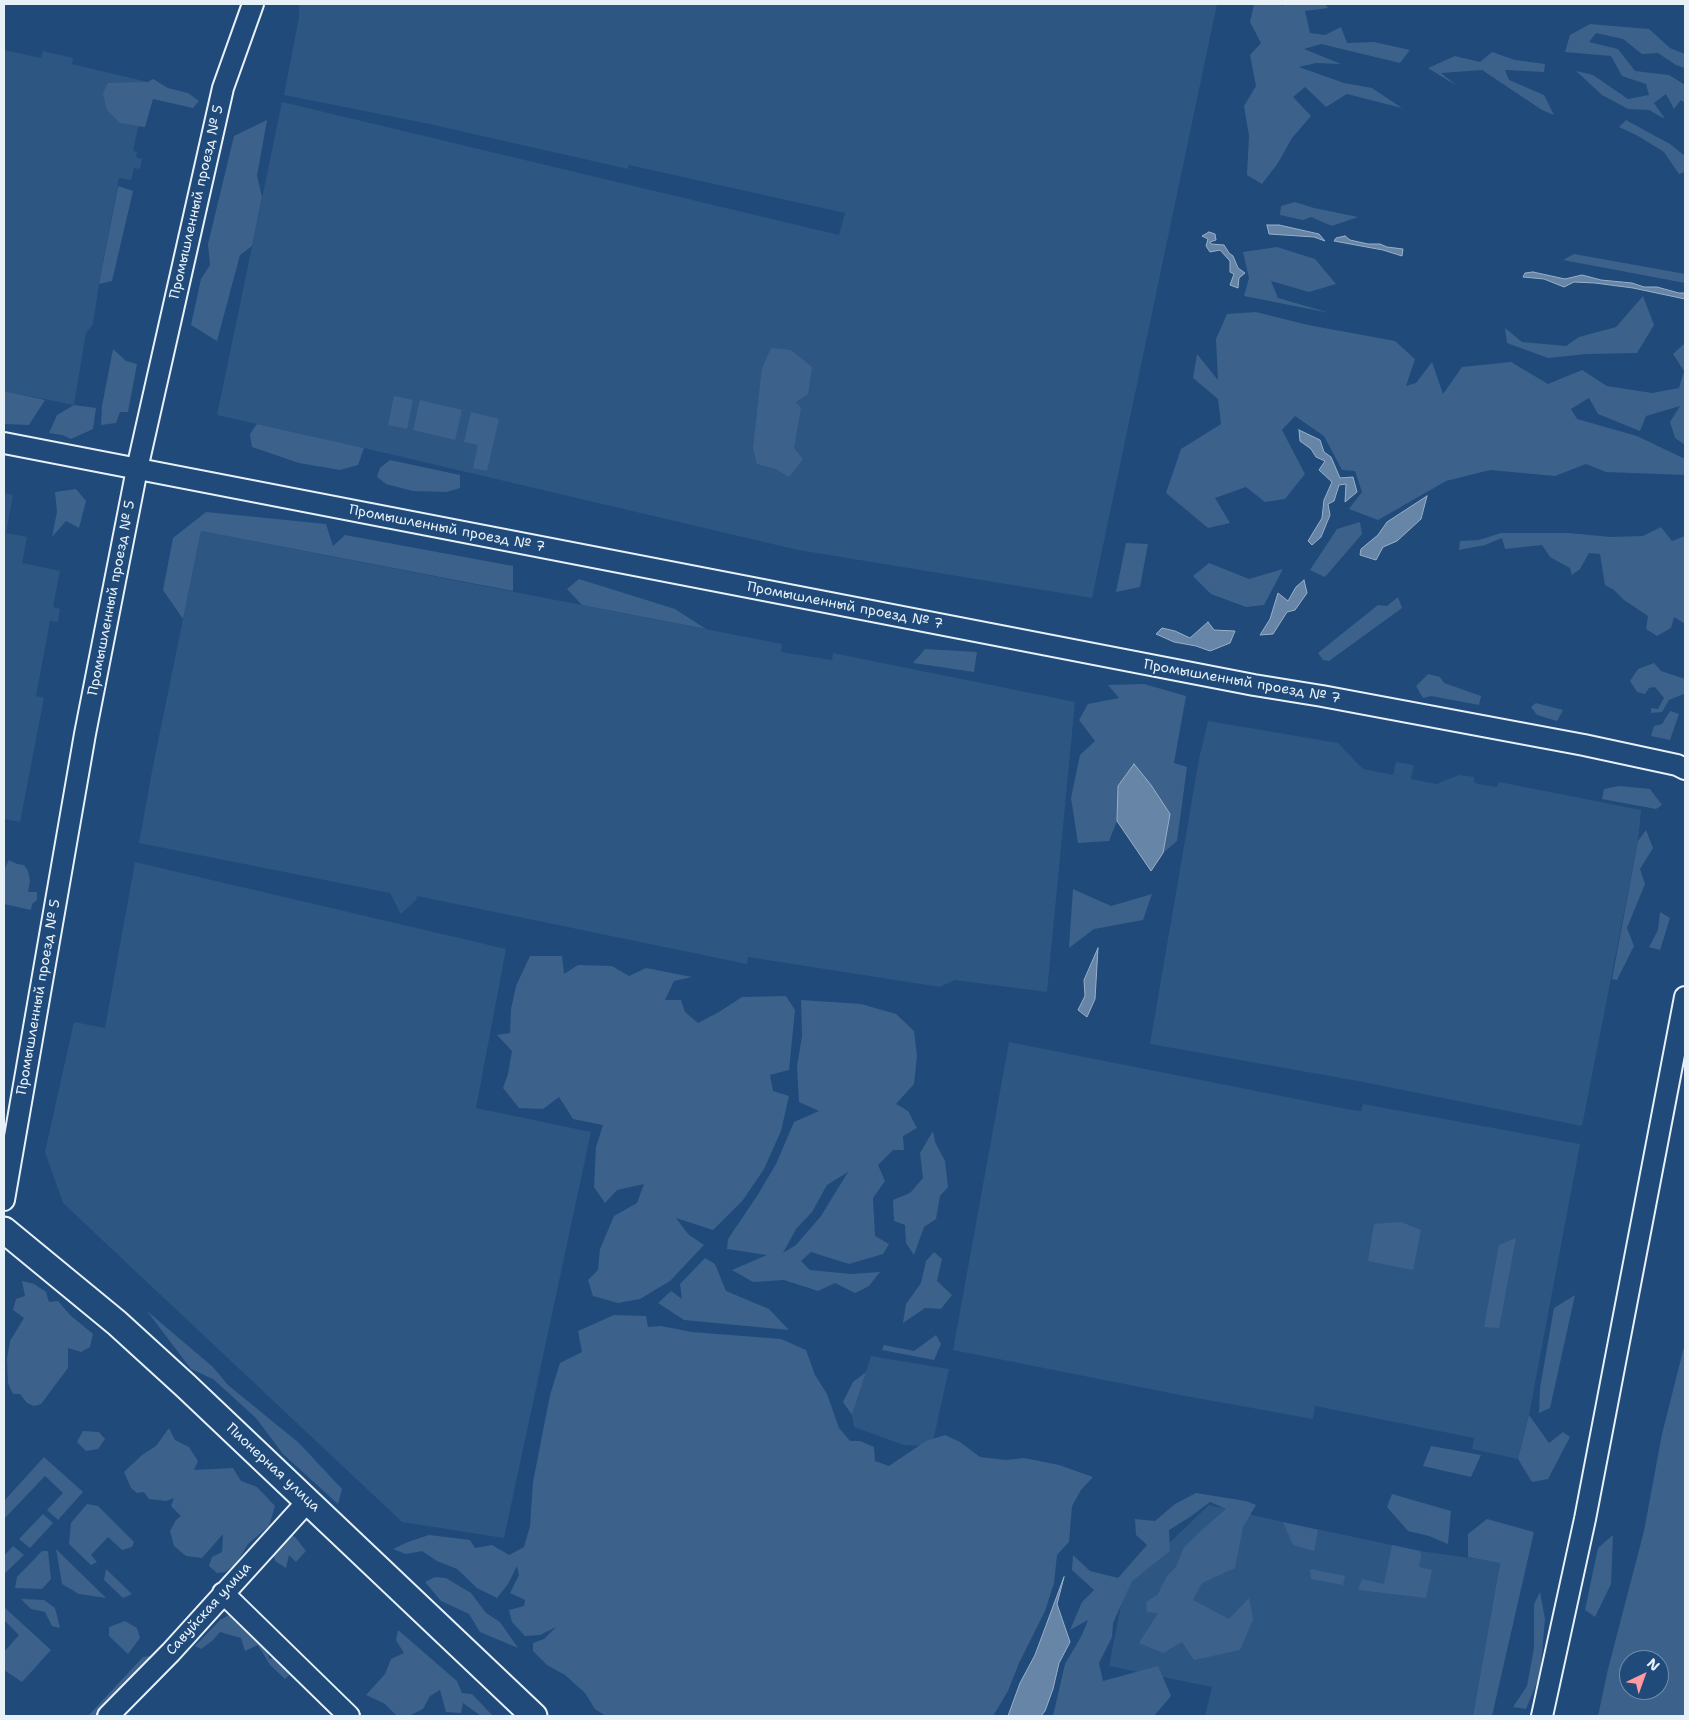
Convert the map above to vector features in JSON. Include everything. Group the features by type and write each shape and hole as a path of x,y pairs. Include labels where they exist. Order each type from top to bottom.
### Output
{"main road":[{"name":"Пионерная улица","path":"4,1230 117,1323 308,1500 534,1716"}],"street":[{"name":"Промышленный проезд № 5","path":"4,1200 85,734 137,469 222,88 253,4"},
{"name":"Промышленный проезд № 7","path":"4,443 1225,680 1322,696 1584,746 1677,765 1685,769"},
{"path":"1542,1716 1585,1519 1685,997"},
{"name":"Савуйская улица","path":"108,1716 171,1652 308,1500"},
{"path":"223,1593 350,1716"}],"shaded area":[{"path":"299,4 1217,4 1092,598 798,550 217,415 282,102 839,235 845,213 629,165 628,169 425,123 284,95 299,17"},
{"path":"1254,4 1280,4 1282,6 1285,4 1325,4 1328,8 1305,11 1310,33 1325,35 1341,27 1347,43 1374,42 1410,50 1400,63 1321,44 1304,49 1341,64 1316,63 1299,67 1344,83 1372,88 1402,108 1347,94 1326,107 1305,87 1293,97 1311,116 1292,138 1278,163 1262,184 1247,175 1249,136 1244,106 1256,86 1250,55 1261,43 1250,22"},
{"path":"1590,24 1649,29 1670,48 1685,54 1685,68 1676,65 1658,53 1642,54 1623,39 1596,33 1589,42 1618,49 1635,71 1669,75 1685,85 1685,103 1681,100 1674,109 1666,94 1654,103 1665,119 1649,110 1628,109 1602,95 1576,71 1593,75 1628,99 1649,95 1646,84 1622,76 1611,56 1565,52 1570,35"},
{"path":"4,50 41,58 43,51 73,58 72,64 148,82 145,127 138,127 133,151 137,152 136,157 142,159 140,169 134,168 131,180 119,178 93,324 86,333 74,405 4,391"},
{"path":"1492,52 1515,60 1545,64 1544,72 1505,70 1509,80 1544,95 1554,115 1542,110 1482,70 1441,73 1457,86 1428,68 1455,56 1480,62"},
{"path":"153,79 168,88 188,93 199,101 193,108 153,99 145,127 120,123 107,110 103,93 108,83 148,82"},
{"path":"267,120 257,176 262,197 252,246 240,255 217,341 191,325 201,279 210,265 208,244 234,136"},
{"path":"1626,120 1670,144 1685,156 1685,172 1679,174 1664,152 1619,127"},
{"path":"118,186 133,191 112,281 99,284"},
{"path":"1295,202 1358,217 1332,226 1311,217 1303,220 1280,215 1281,206"},
{"path":"1267,225 1279,225 1319,234 1325,241 1314,237 1269,234"},
{"path":"1209,232 1215,234 1216,240 1210,242 1211,244 1224,245 1233,256 1238,268 1245,273 1239,278 1238,288 1230,285 1234,274 1230,272 1230,261 1220,250 1210,252 1206,246 1208,239 1202,236"},
{"path":"1345,236 1350,240 1403,249 1402,256 1383,250 1334,241 1336,238"},
{"path":"1277,247 1315,259 1336,284 1309,292 1271,281 1278,298 1330,313 1244,296 1249,278 1243,252"},
{"path":"1574,254 1685,274 1685,283 1563,260"},
{"path":"1533,272 1565,279 1582,275 1601,280 1632,283 1644,287 1657,287 1685,293 1685,299 1633,288 1595,283 1574,282 1564,287 1544,279 1523,277 1525,273"},
{"path":"1643,296 1654,325 1637,353 1587,354 1548,358 1507,343 1505,328 1522,342 1566,346 1579,337 1616,327"},
{"path":"1256,312 1308,325 1395,341 1415,359 1406,386 1416,383 1432,362 1443,394 1462,367 1511,362 1548,384 1582,370 1607,386 1652,393 1679,388 1684,371 1673,354 1685,343 1685,445 1675,438 1670,422 1680,406 1646,416 1640,431 1598,414 1589,398 1571,409 1577,419 1637,436 1685,459 1685,475 1606,472 1586,464 1555,476 1490,470 1446,481 1378,520 1349,509 1362,492 1355,471 1342,470 1324,436 1295,416 1282,430 1305,474 1285,499 1265,502 1246,487 1215,498 1230,523 1208,528 1166,493 1181,449 1221,424 1218,399 1193,378 1197,354 1218,380 1216,339 1227,314"},
{"path":"771,348 791,350 812,367 808,394 796,402 801,408 794,448 803,459 789,477 776,469 757,464 753,448 762,368"},
{"path":"113,349 126,361 137,364 128,412 120,412 116,423 101,425 102,406"},
{"path":"4,391 45,400 29,425 4,424"},
{"path":"394,396 413,400 407,429 388,425"},
{"path":"420,400 462,410 455,440 413,430"},
{"path":"74,405 96,408 93,429 71,439 49,433 57,415"},
{"path":"471,412 499,419 487,471 473,468 478,445 464,442"},
{"path":"257,424 364,448 358,465 340,470 299,463 252,447 250,434"},
{"path":"1299,430 1320,440 1324,452 1331,457 1340,478 1353,477 1357,492 1345,502 1346,484 1339,485 1334,501 1328,504 1330,515 1321,537 1312,545 1308,541 1322,518 1324,500 1332,482 1319,470 1325,461 1316,457 1311,449 1300,441"},
{"path":"390,460 460,475 460,488 446,492 413,491 386,484 377,477 380,468"},
{"path":"76,489 86,501 79,528 66,521 52,537 57,512 55,492"},
{"path":"4,493 13,495 6,533 27,537 22,563 60,571 53,607 60,609 58,622 50,621 36,696 44,698 20,822 4,819"},
{"path":"1427,496 1421,519 1397,541 1383,547 1376,560 1360,555 1361,549 1378,535 1387,522"},
{"path":"206,512 326,524 333,546 345,535 513,566 513,591 201,531 183,619 163,590 173,538"},
{"path":"1360,522 1362,534 1325,577 1310,570 1337,529"},
{"path":"1661,527 1672,541 1685,536 1685,624 1674,617 1671,628 1657,636 1646,629 1648,616 1605,585 1600,554 1589,553 1580,569 1572,575 1570,568 1550,557 1542,545 1505,549 1502,538 1485,545 1459,550 1460,541 1479,540 1501,533 1568,533 1611,537 1643,536"},
{"path":"201,531 782,644 781,652 832,660 833,653 1075,702 1047,992 955,980 940,987 748,957 747,964 417,896 416,900 401,914 390,893 139,843"},
{"path":"1126,543 1148,544 1140,587 1116,592"},
{"path":"1209,563 1249,579 1283,569 1264,605 1246,607 1211,594 1193,576"},
{"path":"579,579 675,609 706,629 582,605 567,589"},
{"path":"1304,580 1307,593 1295,610 1287,612 1273,634 1260,635 1270,619 1278,593 1288,601 1296,587"},
{"path":"1398,597 1402,608 1329,661 1323,660 1318,653 1378,605 1387,606"},
{"path":"1208,622 1214,630 1235,631 1230,643 1210,651 1174,642 1156,634 1162,628 1175,631 1190,638"},
{"path":"925,649 977,652 974,672 913,663"},
{"path":"1654,663 1661,671 1685,679 1685,690 1684,694 1669,700 1662,712 1651,713 1651,708 1658,709 1664,698 1655,687 1649,688 1645,694 1637,692 1630,681 1638,669"},
{"path":"1428,674 1440,677 1444,683 1481,696 1479,705 1431,696 1423,698 1416,686"},
{"path":"1144,684 1186,696 1174,763 1187,767 1177,841 1163,853 1170,814 1134,764 1118,786 1117,821 1109,841 1078,843 1071,798 1080,755 1095,741 1079,720 1088,704 1119,698 1108,685"},
{"path":"1536,703 1563,710 1557,721 1537,715 1531,707"},
{"path":"1670,711 1679,714 1670,740 1651,736 1654,726 1662,724"},
{"path":"1208,721 1338,743 1363,769 1393,775 1396,762 1414,765 1411,779 1436,784 1459,775 1468,776 1474,777 1474,782 1478,784 1497,787 1499,782 1641,810 1638,841 1582,1126 1358,1081 1150,1044 1199,759"},
{"path":"1134,764 1151,785 1170,814 1163,853 1151,871 1117,821 1118,786"},
{"path":"1619,786 1650,789 1662,805 1656,809 1602,799 1604,789"},
{"path":"1646,830 1653,848 1640,869 1645,884 1627,928 1634,946 1617,980 1612,979 1638,841"},
{"path":"9,860 24,865 28,871 30,881 28,892 37,892 37,900 32,904 31,910 4,904 4,870"},
{"path":"135,862 506,949 476,1108 591,1132 504,1538 402,1522 63,1203 45,1152 74,1022 105,1028"},
{"path":"1073,889 1111,906 1152,894 1143,920 1094,929 1069,948"},
{"path":"1660,912 1670,918 1660,950 1649,947 1658,930"},
{"path":"1098,948 1095,999 1087,1017 1078,1010 1085,996 1084,980"},
{"path":"530,956 562,956 564,974 578,965 612,966 629,976 646,968 692,977 674,981 665,1000 681,1000 685,1012 698,1023 742,997 786,996 795,1010 789,1070 770,1075 773,1091 789,1096 781,1131 764,1169 743,1200 713,1230 676,1218 688,1234 704,1245 670,1281 640,1299 618,1303 593,1296 588,1280 598,1270 600,1249 614,1216 637,1203 644,1184 617,1190 605,1203 594,1187 596,1147 603,1125 573,1119 559,1097 543,1109 519,1108 503,1088 508,1074 512,1051 497,1035 510,1033 511,1009 516,986"},
{"path":"801,1000 861,1004 896,1014 914,1031 917,1056 914,1084 896,1104 908,1111 917,1128 903,1136 904,1150 893,1150 878,1165 885,1181 873,1198 875,1236 889,1244 883,1254 849,1264 811,1252 801,1261 810,1270 851,1274 880,1272 869,1286 855,1293 835,1283 818,1291 784,1280 753,1282 732,1270 767,1255 727,1249 728,1239 776,1164 794,1122 819,1111 799,1102 797,1066 802,1036","holes":["848,1172 821,1216 796,1245 783,1253 796,1229 812,1212 827,1185"]},
{"path":"1009,1042 1347,1109 1361,1111 1363,1104 1580,1144 1529,1415 1518,1459 1472,1449 1474,1438 1315,1406 1313,1419 953,1350"},
{"path":"933,1131 935,1142 945,1161 948,1187 940,1196 936,1219 924,1227 914,1255 906,1243 905,1225 894,1221 893,1200 910,1193 923,1178 920,1153"},
{"path":"1401,1222 1421,1230 1413,1270 1368,1261 1374,1224"},
{"path":"1516,1238 1499,1328 1484,1327 1499,1245"},
{"path":"934,1252 942,1259 937,1281 952,1295 941,1309 925,1308 903,1323 906,1304 921,1283 926,1261"},
{"path":"705,1258 715,1264 726,1291 769,1309 789,1330 684,1320 658,1303 671,1291 682,1299 680,1284"},
{"path":"22,1281 34,1284 46,1292 49,1302 58,1301 70,1315 93,1334 90,1347 81,1352 68,1348 68,1368 41,1404 34,1406 27,1403 20,1394 13,1394 8,1383 7,1359 10,1341 24,1318 13,1310 16,1299 25,1296"},
{"path":"1575,1295 1550,1408 1539,1413 1540,1388 1554,1308"},
{"path":"147,1311 213,1367 228,1385 299,1443 342,1489 338,1504 283,1454 256,1418 213,1379 191,1369"},
{"path":"614,1315 646,1316 648,1327 661,1326 692,1332 781,1339 806,1350 815,1375 827,1394 839,1428 850,1441 860,1441 874,1447 875,1461 889,1466 926,1441 945,1435 960,1442 980,1457 1006,1460 1024,1458 1059,1465 1093,1477 1081,1490 1072,1506 1069,1542 1057,1555 1054,1583 1045,1611 1019,1663 1008,1691 993,1716 606,1716 595,1709 585,1693 565,1675 547,1665 533,1651 533,1643 544,1639 556,1627 540,1635 525,1636 512,1622 509,1610 524,1606 525,1600 510,1593 519,1575 517,1566 508,1584 497,1598 477,1588 457,1569 437,1561 422,1551 406,1554 393,1549 429,1535 470,1540 475,1548 492,1545 509,1555 524,1547 530,1526 533,1482 550,1395 560,1363 582,1352 578,1331"},
{"path":"936,1335 941,1344 934,1360 882,1350 884,1345 914,1351"},
{"path":"1685,1343 1685,1716 1598,1716 1608,1669 1644,1531 1662,1434"},
{"path":"871,1356 949,1369 932,1446 904,1445 854,1427 852,1415"},
{"path":"866,1372 852,1415 843,1402 853,1382"},
{"path":"1529,1415 1549,1443 1563,1432 1570,1437 1548,1479 1532,1482 1518,1459"},
{"path":"169,1428 175,1440 189,1447 198,1461 194,1470 233,1468 241,1481 257,1487 275,1506 269,1526 248,1544 236,1564 225,1572 217,1573 209,1566 212,1557 222,1552 223,1534 202,1558 186,1556 174,1546 170,1531 176,1520 181,1516 171,1506 174,1498 166,1501 149,1499 144,1492 137,1493 131,1488 124,1472 142,1455 156,1446"},
{"path":"83,1431 99,1432 105,1439 98,1449 86,1451 77,1442"},
{"path":"1431,1446 1481,1455 1471,1477 1423,1466"},
{"path":"44,1457 83,1492 58,1520 47,1510 63,1493 45,1476 4,1519 4,1501"},
{"path":"1196,1493 1246,1501 1256,1505 1243,1527 1235,1568 1202,1583 1193,1600 1229,1619 1249,1598 1253,1619 1240,1650 1194,1660 1182,1642 1163,1653 1139,1643 1158,1613 1147,1612 1146,1602 1158,1594 1167,1576 1176,1567 1184,1547 1226,1509 1210,1502 1169,1530 1170,1551 1132,1581 1113,1623 1112,1637 1099,1663 1103,1681 1158,1666 1171,1696 1154,1716 1053,1716 1065,1664 1082,1635 1088,1620 1070,1630 1082,1602 1094,1590 1072,1570 1073,1555 1090,1571 1118,1578 1147,1545 1136,1535 1135,1519 1155,1521 1175,1504"},
{"path":"1392,1494 1451,1511 1448,1544 1429,1536 1408,1531 1387,1507"},
{"path":"87,1504 98,1506 134,1542 132,1547 122,1550 108,1537 91,1555 97,1562 91,1565 69,1544 71,1523"},
{"path":"1209,1505 1420,1551 1500,1562 1473,1716 1205,1716 1212,1687 1109,1666 1125,1585"},
{"path":"43,1514 53,1523 30,1548 19,1539"},
{"path":"1487,1519 1534,1532 1492,1716 1473,1716 1500,1563 1468,1557 1468,1534"},
{"path":"1283,1522 1318,1530 1314,1551 1293,1545"},
{"path":"288,1532 296,1538 306,1551 296,1562 289,1555 286,1568 275,1561 273,1552"},
{"path":"1613,1535 1611,1584 1595,1617 1585,1610 1598,1548"},
{"path":"1392,1545 1420,1551 1419,1567 1432,1570 1426,1598 1358,1590 1362,1579 1384,1584"},
{"path":"13,1546 24,1555 4,1574 4,1556"},
{"path":"56,1549 106,1598 79,1594 62,1584"},
{"path":"42,1551 48,1551 51,1579 42,1589 15,1588 17,1577"},
{"path":"106,1569 132,1594 123,1598 104,1580"},
{"path":"1310,1569 1345,1576 1343,1585 1311,1579"},
{"path":"435,1577 446,1578 471,1593 486,1613 500,1622 518,1648 480,1632 469,1614 441,1601 425,1582"},
{"path":"1064,1577 1057,1604 1070,1642 1059,1663 1053,1689 1045,1711 1041,1716 1008,1716 1020,1683 1035,1655"},
{"path":"1540,1592 1545,1619 1540,1675 1526,1709 1513,1707 1527,1686 1534,1648 1534,1604"},
{"path":"21,1599 44,1600 55,1608 60,1628 52,1626 45,1612 31,1609"},
{"path":"4,1607 51,1650 22,1682 4,1670 4,1652 19,1635 4,1620"},
{"path":"231,1614 266,1644 269,1659 279,1657 294,1671 285,1679 270,1665 258,1645 245,1651 241,1638 220,1632 201,1649 195,1646 220,1620"},
{"path":"125,1621 137,1628 140,1638 128,1654 109,1636 109,1627"},
{"path":"398,1630 457,1681 462,1693 472,1694 493,1716 481,1716 463,1703 461,1713 446,1712 440,1690 430,1696 423,1709 409,1716 397,1716 385,1704 366,1695 385,1674 391,1659 404,1653 396,1640"},
{"path":"157,1655 144,1671 97,1716 88,1716 143,1657"}]}
